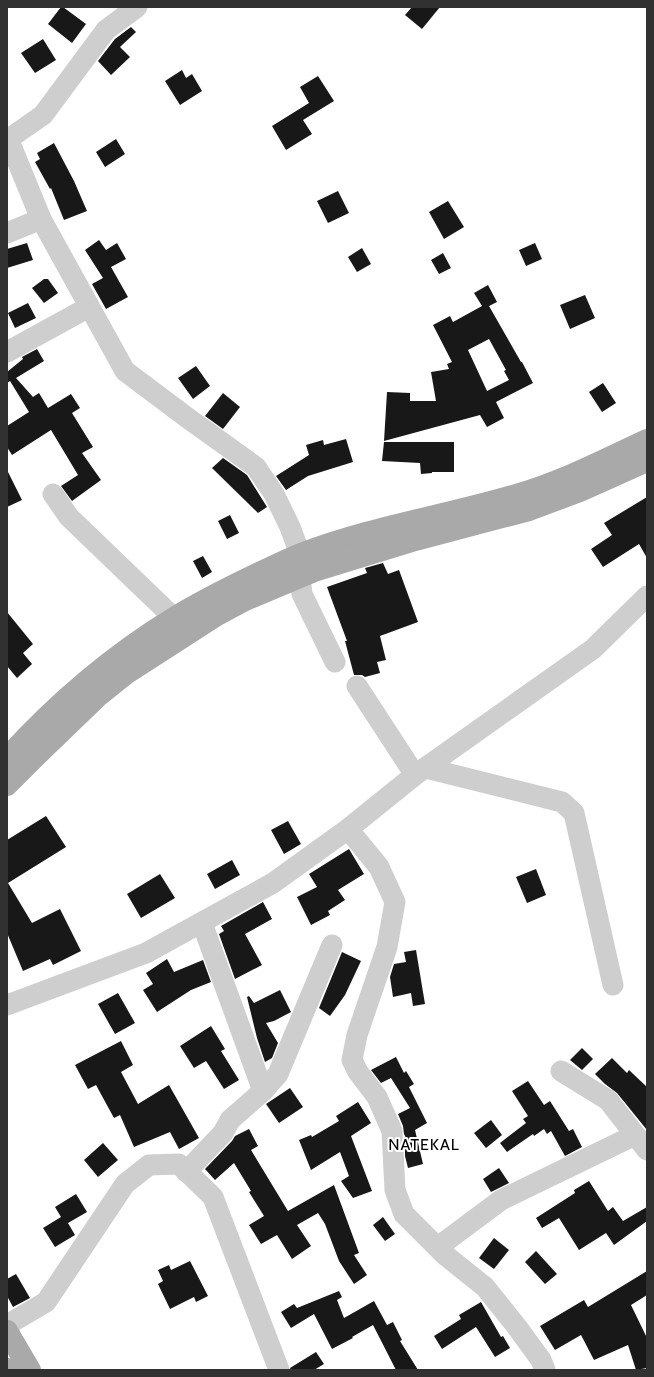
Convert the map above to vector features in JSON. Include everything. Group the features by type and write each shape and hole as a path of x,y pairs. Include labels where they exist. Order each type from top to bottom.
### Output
{"main road":[{"path":"7,758 44,719 89,679 130,648 174,618 224,590 300,554 369,532 517,495 569,477 647,440"},
{"path":"7,785 97,697 127,673 217,615 245,600 314,571 366,554 529,510 580,491 647,461"},
{"path":"7,1331 30,1370"}],"street":[{"path":"137,7 106,30 43,115 8,144 41,219 125,371 188,419 256,467 274,494 290,527 300,554 302,594 335,662"},
{"path":"7,233 41,219"},
{"path":"7,352 89,308"},
{"path":"53,494 70,517 174,618"},
{"path":"7,1005 146,953 273,883 348,830 420,772 593,649 647,596"},
{"path":"357,686 420,772 562,802 574,813 613,985"},
{"path":"348,830 379,867 395,902 387,947 357,1036 352,1060 358,1072 377,1097 392,1131 394,1190 404,1214 438,1247 485,1287 541,1360 545,1370"},
{"path":"202,923 263,1091"},
{"path":"186,1172 223,1133 230,1120 263,1091 278,1074 332,945"},
{"path":"438,1247 501,1200 641,1142 608,1100 561,1071"},
{"path":"7,1325 46,1302 125,1184 149,1165 178,1164 213,1197 279,1370"}],"building":[{"path":"61,7 86,24 72,43 48,24"},
{"path":"412,7 440,7 422,29 405,15"},
{"path":"131,27 136,32 120,47 130,57 111,75 98,61 115,39"},
{"path":"43,39 56,60 35,73 21,53"},
{"path":"182,70 186,78 192,74 202,91 180,105 165,81"},
{"path":"318,76 334,101 303,120 312,134 286,150 272,126 309,103 300,87"},
{"path":"116,139 125,154 105,167 96,152"},
{"path":"54,143 74,181 87,211 64,220 51,188 50,189 35,162 40,159 37,153"},
{"path":"338,191 349,213 328,223 317,201"},
{"path":"448,201 464,227 444,239 429,212"},
{"path":"99,240 106,250 117,243 126,259 111,267 128,297 106,309 92,284 103,278 85,250"},
{"path":"27,243 33,260 7,268 7,249"},
{"path":"535,243 542,259 526,266 519,250"},
{"path":"362,248 371,264 357,272 348,257"},
{"path":"443,253 451,268 439,274 431,260"},
{"path":"44,279 48,279 58,293 44,303 32,288"},
{"path":"488,285 497,302 489,306 533,383 496,402 504,418 487,427 480,415 384,441 387,392 410,393 410,401 436,401 431,372 449,369 447,364 452,362 433,325 450,316 453,322 482,306 474,293","holes":["489,339 506,370 504,371 509,380 487,391 468,350"]},
{"path":"585,295 595,318 570,329 560,305"},
{"path":"28,303 36,318 15,328 8,313"},
{"path":"37,349 44,361 16,378 33,397 39,393 48,408 71,394 80,408 72,413 93,447 82,453 101,480 72,501 61,486 78,475 51,430 12,455 7,447 7,426 29,412 10,381 7,383 7,372 23,359 22,357"},
{"path":"196,366 210,386 193,399 178,378"},
{"path":"603,383 616,403 602,412 589,392"},
{"path":"223,393 240,407 223,429 205,416"},
{"path":"346,439 353,462 308,476 286,490 276,476 309,455 306,445 323,440 324,445"},
{"path":"384,442 454,442 454,472 432,472 421,474 420,463 382,461"},
{"path":"223,458 247,475 267,507 258,513 212,468"},
{"path":"7,470 22,500 7,507"},
{"path":"647,497 647,558 639,544 603,567 591,549 612,535 604,523"},
{"path":"230,515 239,533 227,539 218,521"},
{"path":"203,556 212,572 202,578 193,561"},
{"path":"383,563 388,574 399,570 418,622 380,636 386,660 377,662 380,673 365,677 362,675 354,675 345,641 347,641 327,587 367,573 365,568"},
{"path":"7,612 33,644 23,653 32,664 17,678 7,666"},
{"path":"46,816 66,847 8,883 32,923 60,909 81,951 53,965 50,959 23,971 7,933 7,840"},
{"path":"288,821 301,844 284,854 271,830"},
{"path":"349,849 364,874 338,890 345,900 328,911 330,915 311,925 297,897 317,887 309,874"},
{"path":"232,860 240,875 215,889 207,874"},
{"path":"536,869 546,895 527,903 516,877"},
{"path":"160,874 175,898 141,918 127,894"},
{"path":"263,902 272,919 245,934 262,965 235,979 219,934 224,931 221,926"},
{"path":"416,950 425,1004 413,1006 411,993 393,997 390,977 394,964 406,962 404,952"},
{"path":"342,952 361,961 345,995 330,1016 319,1008"},
{"path":"167,959 174,972 203,960 211,982 191,990 157,1012 143,990 153,984 146,973"},
{"path":"280,990 291,1012 274,1021 266,1023 278,1043 272,1058 265,1062 257,1038 247,997 249,996 254,1003"},
{"path":"118,993 135,1023 115,1034 98,1004"},
{"path":"211,1026 225,1049 221,1051 239,1080 224,1089 206,1061 194,1068 180,1046"},
{"path":"121,1041 133,1065 121,1072 138,1104 169,1085 199,1138 179,1149 170,1132 134,1147 120,1115 114,1118 96,1085 88,1089 75,1065"},
{"path":"582,1048 593,1059 582,1070 570,1060"},
{"path":"396,1057 404,1073 406,1071 414,1084 409,1087 427,1123 415,1130 423,1164 408,1168 405,1156 405,1146 409,1144 404,1134 403,1126 398,1114 410,1108 391,1078 381,1083 371,1070"},
{"path":"612,1058 627,1073 629,1070 647,1087 647,1130 617,1093 595,1074"},
{"path":"528,1081 544,1105 550,1101 569,1131 573,1129 582,1147 565,1156 551,1131 547,1134 544,1129 534,1136 533,1134 507,1152 500,1143 526,1123 523,1119 528,1116 512,1091"},
{"path":"290,1088 303,1107 279,1123 266,1104"},
{"path":"358,1102 371,1123 351,1136 372,1191 353,1198 341,1181 349,1176 340,1152 311,1170 299,1140 311,1135 312,1137 339,1121 336,1116"},
{"path":"491,1120 502,1135 486,1148 474,1133"},
{"path":"249,1129 258,1146 251,1150 288,1211 334,1185 359,1253 354,1255 367,1275 354,1284 339,1261 325,1224 318,1213 297,1225 311,1246 292,1259 277,1235 261,1244 249,1225 264,1216 249,1192 251,1191 234,1163 215,1180 205,1169 235,1136"},
{"path":"103,1143 118,1160 98,1177 84,1160"},
{"path":"499,1168 509,1183 491,1192 483,1179"},
{"path":"589,1181 608,1211 613,1207 623,1221 647,1207 647,1221 614,1245 606,1233 579,1250 559,1218 542,1228 536,1218 575,1193 574,1190"},
{"path":"76,1194 87,1212 68,1223 75,1235 55,1247 43,1228 61,1217 55,1207"},
{"path":"383,1217 395,1234 385,1241 373,1225"},
{"path":"494,1238 509,1250 494,1269 479,1258"},
{"path":"536,1251 557,1274 545,1284 525,1262"},
{"path":"190,1261 208,1296 196,1302 194,1297 170,1309 158,1284 163,1281 158,1270 169,1265 171,1270"},
{"path":"647,1271 647,1295 631,1305 647,1338 647,1368 636,1370 628,1345 594,1360 581,1335 555,1350 540,1326 584,1300 588,1307"},
{"path":"16,1274 30,1298 13,1307 7,1296 7,1279"},
{"path":"339,1291 342,1297 337,1300 344,1318 374,1301 387,1325 393,1322 402,1340 400,1341 418,1370 396,1370 373,1325 332,1349 314,1314 291,1328 281,1312 294,1304 297,1308"},
{"path":"481,1302 501,1337 503,1336 510,1348 495,1357 476,1327 442,1349 434,1336 461,1319 459,1315"},
{"path":"316,1352 324,1364 314,1370 291,1370 290,1368"}],"district":[{"name":"NATEKAL","path":"424,1144"}]}
